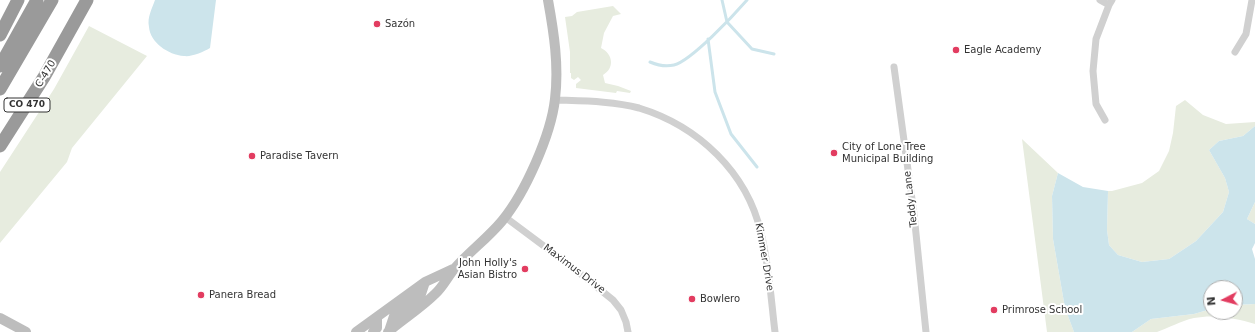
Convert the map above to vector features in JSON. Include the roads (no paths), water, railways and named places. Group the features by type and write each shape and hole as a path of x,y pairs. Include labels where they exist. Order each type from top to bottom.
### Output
{"highway":[{"path":"0,35 18,0"},
{"path":"0,66 37,0"},
{"path":"0,89 52,0"},
{"name":"C-470","path":"0,146 44,77 87,0"}],"main road":[{"path":"388,331 436,294 455,268 484,241 505,217 520,193 535,164 545,137 555,100 555,44 548,0"},
{"path":"356,332 425,282 455,268"},
{"path":"388,331 394,316 421,294 425,282"},
{"path":"374,332 377,328 377,317"},
{"path":"0,318 26,332"}],"street":[{"path":"1100,0 1110,2 1096,39 1093,71 1096,104 1105,120"},
{"path":"1236,52 1246,34 1252,0"},
{"name":"Teddy Lane","path":"894,67 914,214 926,332"},
{"name":"Kimmer Drive","path":"555,100 597,102 640,109 676,123 699,137 716,152 732,169 754,210 761,232 766,259 775,332"},
{"name":"Maximus Drive","path":"505,217 613,300 626,322 628,332"}],"water":[{"path":"155,0 216,0 210,48 197,54 187,56 172,53 156,43 150,33 149,27 149,16"},
{"path":"1255,126 1255,202 1247,219 1255,224 1255,243 1252,249 1255,259 1255,304 1243,305 1243,280 1203,280 1203,311 1194,314 1151,319 1132,332 1074,332 1065,308 1053,239 1052,196 1058,173 1083,187 1108,191 1107,230 1109,245 1118,255 1142,262 1169,259 1196,241 1223,212 1229,192 1225,178 1209,150 1219,141 1243,136"}],"waterway":[{"path":"722,0 727,22 752,49 774,54"},
{"path":"650,62 667,66 681,62 712,37 747,0"},
{"path":"708,39 715,92 731,134 757,167"}],"place":[{"name":"Sazón","path":"377,24"},
{"name":"Eagle Academy","path":"956,50"},
{"name":"City of Lone Tree Municipal Building","path":"834,153"},
{"name":"Paradise Tavern","path":"252,156"},
{"name":"John Holly's Asian Bistro","path":"525,269"},
{"name":"Panera Bread","path":"201,295"},
{"name":"Bowlero","path":"692,299"},
{"name":"Primrose School","path":"994,310"}]}
